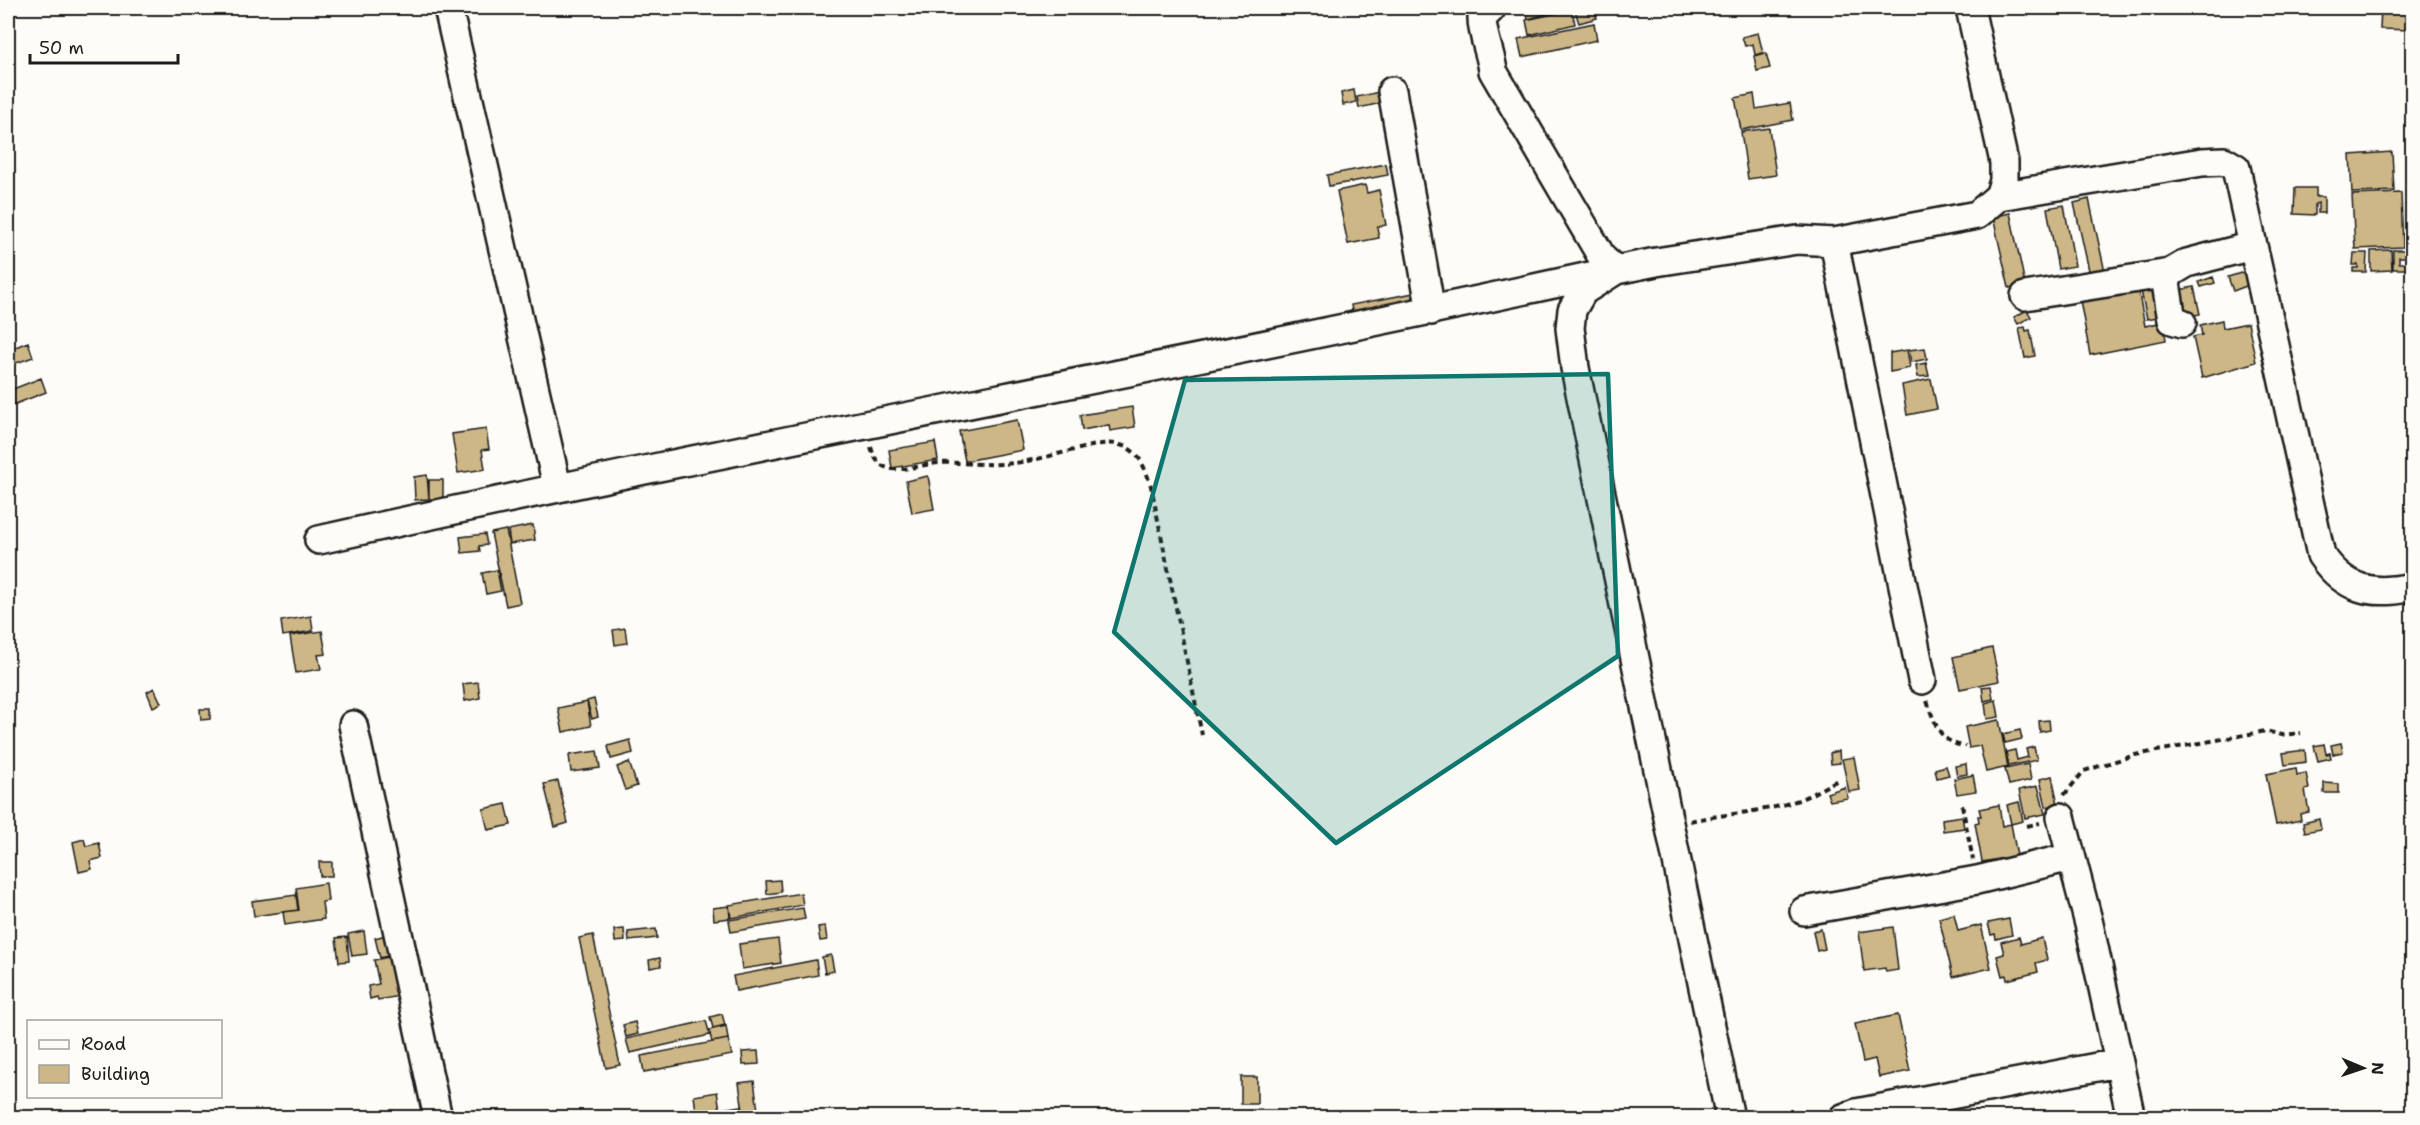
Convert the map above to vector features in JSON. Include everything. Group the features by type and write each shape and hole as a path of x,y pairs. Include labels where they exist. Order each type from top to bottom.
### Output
{"street":[{"path":"448,8 557,486"},
{"path":"319,540 557,486 866,426 1431,311 1656,262 1797,240 1834,242 1977,215 1999,196 2004,181 2004,162 1970,8"},
{"path":"1491,9 1482,18 1482,29 1491,53 1493,72 1603,259 1616,270"},
{"path":"1392,92 1431,311"},
{"path":"1999,196 2168,167 2224,161 2236,168 2320,555 2334,574 2346,583 2391,591 2412,587"},
{"path":"1834,242 1922,680"},
{"path":"2025,296 2169,273 2187,263 2252,246"},
{"path":"1616,270 1583,291 1572,310 1570,328 1575,368 1730,1118"},
{"path":"2169,273 2166,283 2172,320 2182,323"},
{"path":"353,725 438,1118"},
{"path":"2061,817 2089,924 2131,1118"},
{"path":"1804,911 1977,880 2071,857"},
{"path":"1843,1118 1856,1113 2118,1063"}],"path":[{"path":"866,426 874,461 882,467 899,469 940,463 1005,464 1099,444 1119,444 1132,450 1141,460 1151,486 1202,735"},
{"path":"1922,680 1938,731 1953,745 1966,746"},
{"path":"2061,817 2063,796 2085,771 2135,755 2266,731 2282,735 2301,733"},
{"path":"1671,825 1725,813 1764,809 1800,799 1838,780"},
{"path":"1962,805 1977,880"}],"highlighted area":[{"path":"1608,374 1618,656 1336,843 1114,632 1185,380"}],"building":[{"path":"1525,8 1551,8 1553,12 1528,19"},
{"path":"1574,8 1593,8 1597,18 1579,23"},
{"path":"2381,8 2412,8 2412,30 2380,29"},
{"path":"1572,10 1575,24 1529,35 1526,20"},
{"path":"1594,23 1597,40 1522,57 1518,39"},
{"path":"1758,33 1763,53 1755,55 1753,44 1745,46 1742,37"},
{"path":"1766,53 1770,68 1757,71 1754,56"},
{"path":"1354,90 1356,102 1343,105 1341,93"},
{"path":"1388,90 1390,101 1359,108 1357,97"},
{"path":"1754,94 1756,109 1790,103 1793,120 1741,130 1735,98"},
{"path":"1769,128 1776,175 1748,179 1741,132"},
{"path":"2392,152 2394,191 2352,193 2350,155"},
{"path":"1386,164 1388,175 1329,186 1327,175"},
{"path":"1365,185 1367,193 1379,190 1386,225 1377,227 1379,238 1348,244 1337,191"},
{"path":"2295,188 2316,188 2316,197 2324,197 2324,213 2318,213 2318,203 2315,204 2315,215 2294,214"},
{"path":"2401,193 2403,247 2355,249 2352,195"},
{"path":"2407,198 2412,198 2412,216 2407,216"},
{"path":"2089,199 2105,272 2090,275 2074,203"},
{"path":"2064,205 2075,266 2058,269 2047,208"},
{"path":"2010,213 2025,284 2009,288 1993,217"},
{"path":"2391,250 2392,270 2371,271 2371,251"},
{"path":"2393,250 2406,250 2406,257 2399,257 2399,263 2407,263 2407,269 2393,269"},
{"path":"2354,253 2367,253 2366,272 2353,272 2353,268 2358,268 2358,265 2353,265"},
{"path":"2244,272 2249,285 2233,291 2228,277"},
{"path":"2213,277 2215,283 2201,287 2199,282"},
{"path":"2151,284 2157,317 2147,319 2140,286"},
{"path":"2194,287 2200,314 2185,317 2179,290"},
{"path":"2138,289 2145,326 2163,322 2166,340 2090,355 2080,300"},
{"path":"1414,293 1416,306 1353,318 1351,305"},
{"path":"2027,310 2031,317 2018,324 2014,317"},
{"path":"2222,320 2223,328 2248,323 2256,362 2202,378 2193,337 2202,335 2200,325"},
{"path":"2025,327 2026,331 2030,330 2035,356 2025,358 2019,328"},
{"path":"28,342 33,357 8,366 8,350"},
{"path":"1925,348 1927,359 1911,362 1909,350"},
{"path":"1907,350 1910,368 1890,372 1890,353"},
{"path":"1926,363 1929,376 1918,377 1916,365"},
{"path":"41,378 46,392 8,407 8,391"},
{"path":"1931,379 1937,409 1907,415 1902,385"},
{"path":"1132,407 1135,427 1110,431 1109,425 1082,430 1080,415"},
{"path":"1017,420 1023,450 965,461 959,431"},
{"path":"486,429 489,449 482,450 485,469 458,473 452,434"},
{"path":"935,442 938,460 892,468 889,450"},
{"path":"427,475 429,499 415,500 414,477"},
{"path":"928,476 934,509 912,513 906,481"},
{"path":"429,480 443,480 443,499 429,499"},
{"path":"533,525 535,540 510,544 508,530"},
{"path":"506,530 520,603 506,606 491,533"},
{"path":"485,534 487,545 479,546 480,551 462,553 460,537"},
{"path":"497,570 501,591 486,594 482,573"},
{"path":"311,616 313,631 283,636 281,621"},
{"path":"625,628 627,643 615,645 613,630"},
{"path":"322,631 326,654 318,655 321,669 296,673 290,636"},
{"path":"1992,648 1999,681 1960,689 1953,657"},
{"path":"478,682 480,698 465,701 463,684"},
{"path":"1991,686 1993,699 1984,701 1982,687"},
{"path":"154,688 161,703 153,707 147,692"},
{"path":"594,699 598,717 592,719 587,701"},
{"path":"1996,700 1999,717 1987,719 1985,703"},
{"path":"587,702 591,726 563,732 558,708"},
{"path":"200,709 210,709 210,719 201,720"},
{"path":"1999,720 2008,767 1986,772 1980,746 1969,748 1965,727"},
{"path":"2049,720 2050,730 2040,732 2039,721"},
{"path":"2020,730 2022,739 2005,743 2003,734"},
{"path":"630,740 633,753 611,759 608,746"},
{"path":"2341,743 2343,752 2333,754 2331,745"},
{"path":"2324,744 2326,754 2330,753 2331,758 2318,761 2314,746"},
{"path":"2034,747 2037,760 2009,766 2006,752 2015,750 2017,760 2028,757 2026,749"},
{"path":"2305,750 2306,762 2285,765 2283,753"},
{"path":"597,751 600,768 571,772 569,755"},
{"path":"1839,751 1840,763 1831,764 1830,753"},
{"path":"1854,757 1860,790 1849,792 1842,759"},
{"path":"629,762 637,786 625,790 617,767"},
{"path":"1966,764 1967,774 1957,776 1955,766"},
{"path":"2028,764 2031,780 2009,785 2005,769"},
{"path":"1946,766 1949,775 1937,778 1935,769"},
{"path":"2296,768 2297,775 2306,773 2309,789 2305,790 2309,812 2300,814 2301,820 2276,825 2266,774"},
{"path":"1973,775 1976,791 1957,794 1954,779"},
{"path":"2052,776 2058,804 2046,807 2040,779"},
{"path":"558,781 568,823 555,827 544,784"},
{"path":"2324,783 2339,784 2339,793 2324,793"},
{"path":"2038,786 2045,814 2025,818 2019,790"},
{"path":"1845,787 1848,798 1830,801 1827,793"},
{"path":"2019,802 2023,821 2011,824 2007,805"},
{"path":"506,804 511,825 488,830 483,809"},
{"path":"1999,805 2002,826 2011,824 2017,856 1982,862 1975,823 1979,822 1978,816 1981,816 1979,809"},
{"path":"1962,816 1964,828 1943,831 1942,819"},
{"path":"2319,819 2321,829 2305,832 2303,823"},
{"path":"84,839 86,846 99,843 102,858 90,861 92,869 79,872 73,842"},
{"path":"319,862 332,862 332,876 320,876"},
{"path":"780,880 781,892 767,894 766,881"},
{"path":"326,883 328,901 322,902 324,919 285,925 283,912 299,910 296,888"},
{"path":"801,893 803,905 731,918 729,905"},
{"path":"296,895 298,910 254,916 252,901"},
{"path":"729,906 730,918 714,920 713,908"},
{"path":"803,908 805,919 731,932 729,920"},
{"path":"1954,914 1958,931 1981,925 1991,968 1953,977 1939,918"},
{"path":"2009,919 2012,935 1996,939 1995,934 1991,935 1988,923"},
{"path":"825,926 827,940 820,941 818,927"},
{"path":"1893,927 1898,970 1886,972 1885,968 1864,971 1859,932"},
{"path":"624,929 625,941 615,942 614,930"},
{"path":"656,929 657,938 629,941 628,932"},
{"path":"1821,929 1825,949 1817,951 1813,931"},
{"path":"364,931 367,954 352,956 348,934"},
{"path":"389,934 394,954 380,958 375,938"},
{"path":"593,935 620,1065 606,1068 579,938"},
{"path":"347,937 349,961 339,962 336,938"},
{"path":"2019,937 2021,944 2042,938 2047,960 2036,963 2038,972 2007,980 2006,975 2002,976 1997,956 2004,954 2001,942"},
{"path":"778,939 781,963 742,969 739,944"},
{"path":"831,955 834,971 825,973 822,957"},
{"path":"393,956 400,996 370,999 368,986 379,984 374,960"},
{"path":"660,958 661,966 650,968 649,960"},
{"path":"816,960 818,975 736,991 733,976"},
{"path":"722,1014 725,1025 713,1028 710,1017"},
{"path":"1898,1015 1910,1071 1879,1077 1875,1059 1863,1062 1855,1024"},
{"path":"706,1021 710,1035 630,1053 626,1039"},
{"path":"635,1022 638,1034 626,1037 623,1025"},
{"path":"726,1026 728,1039 712,1042 709,1030"},
{"path":"728,1039 732,1055 644,1072 641,1056"},
{"path":"758,1051 759,1064 743,1065 742,1052"},
{"path":"1241,1077 1257,1077 1257,1104 1241,1104"},
{"path":"754,1081 759,1118 744,1118 739,1083"},
{"path":"717,1092 720,1109 741,1106 743,1118 697,1118 694,1096"}]}
